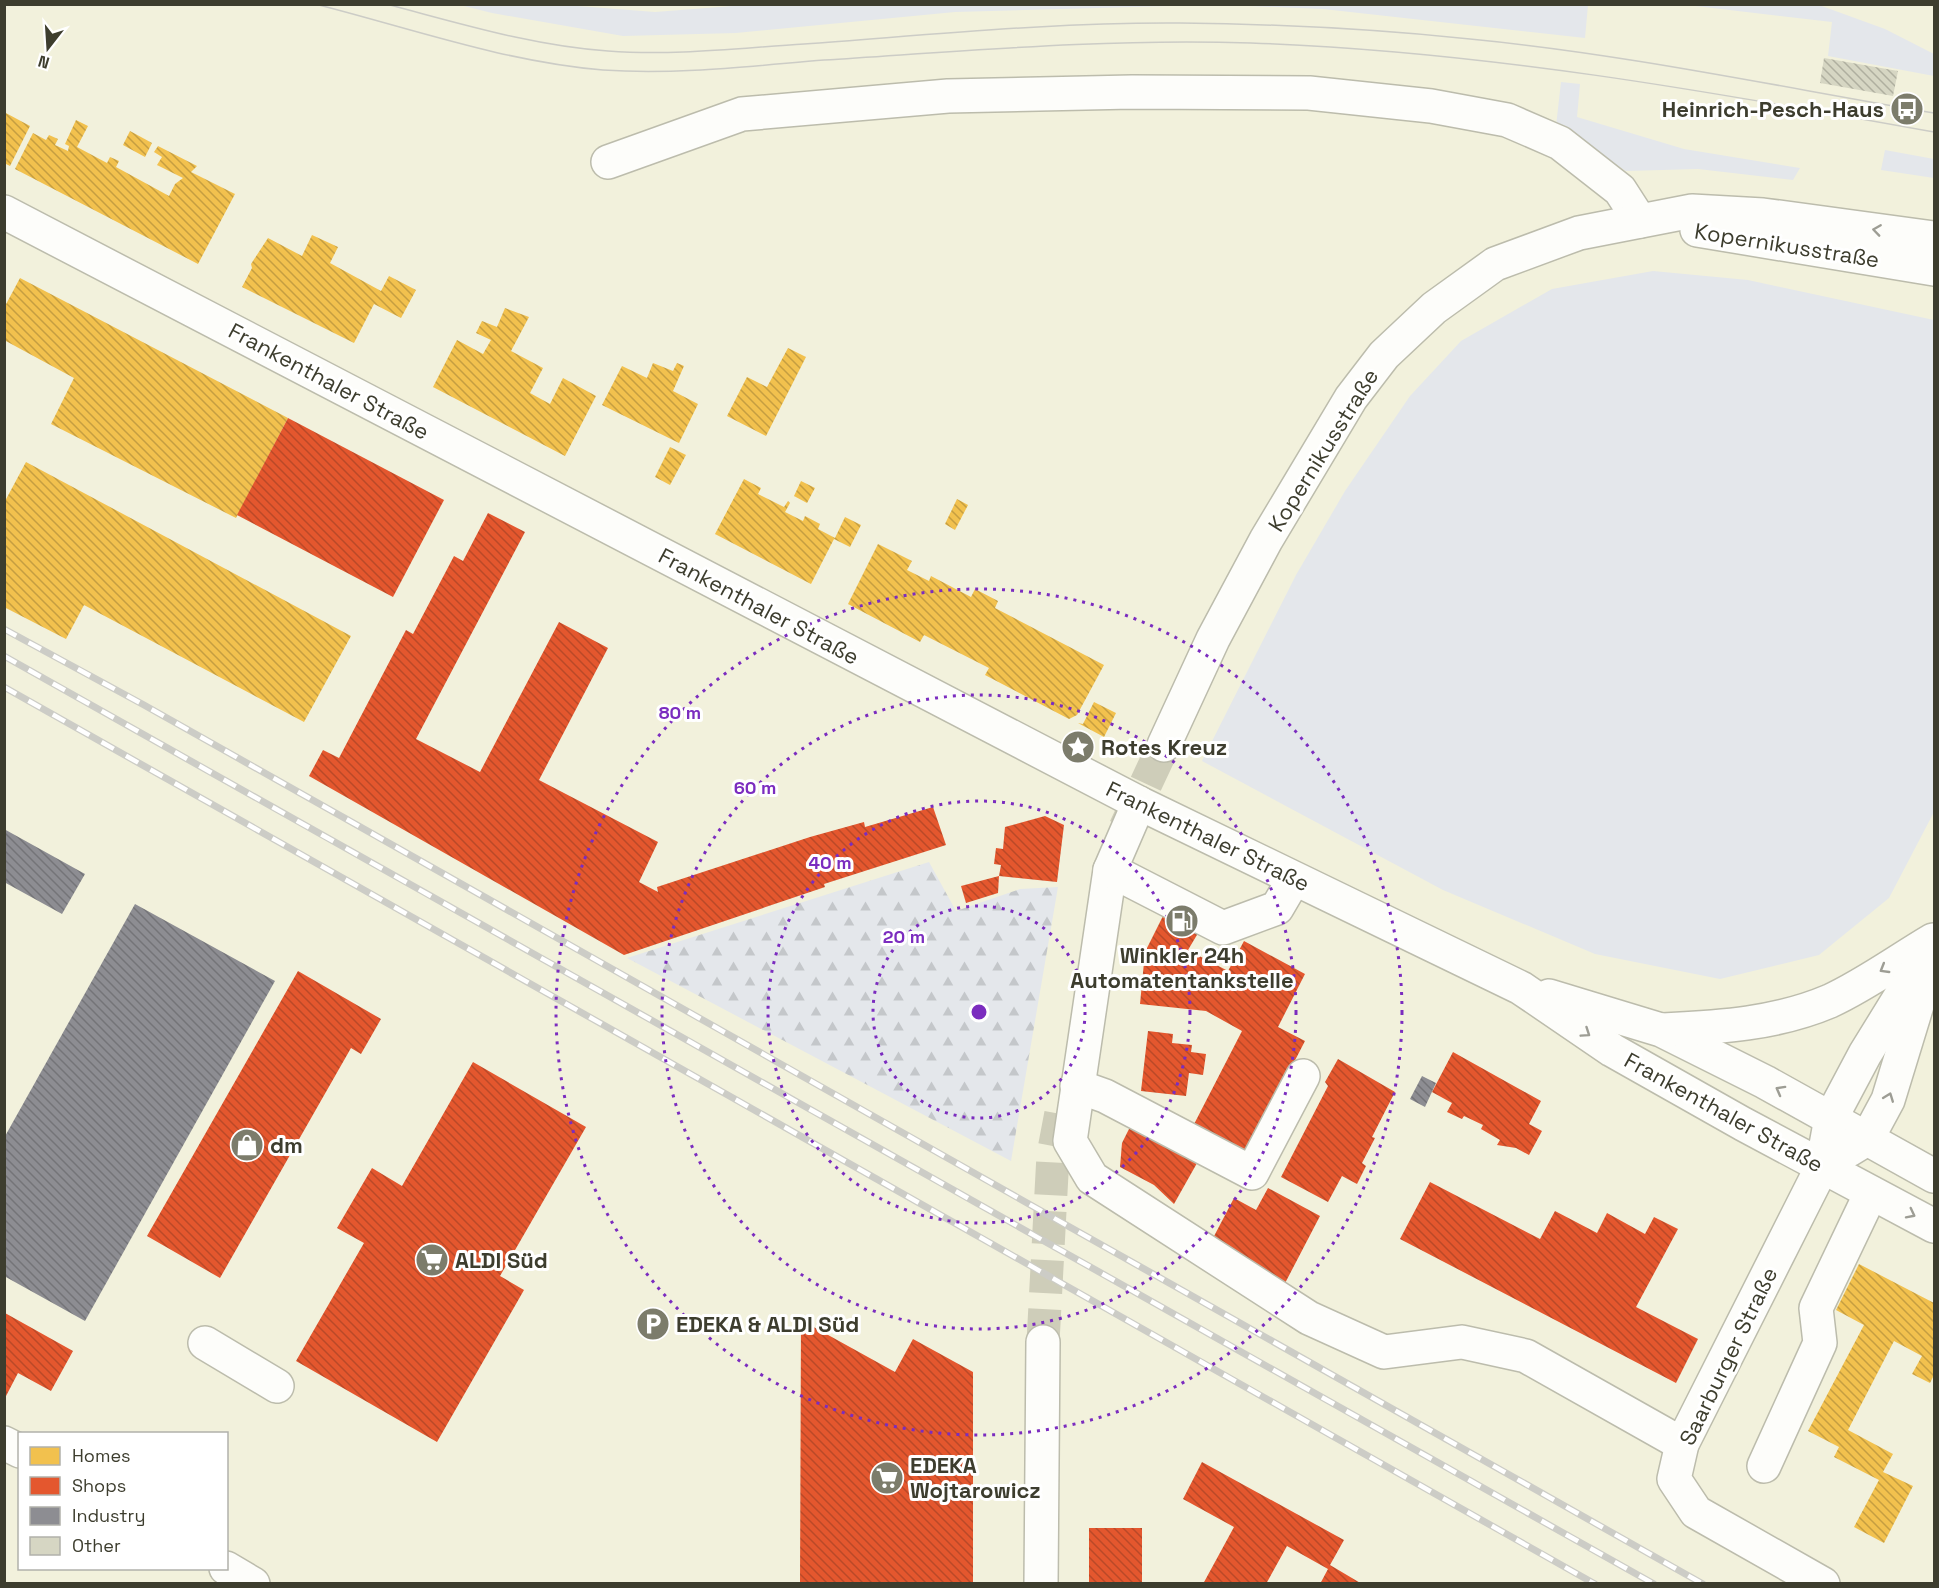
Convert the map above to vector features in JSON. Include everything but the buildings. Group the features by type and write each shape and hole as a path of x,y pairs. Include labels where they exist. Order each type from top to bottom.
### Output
{"street":[{"path":"608,162 742,114 948,96 1132,92 1309,93 1431,106 1507,120 1560,143 1620,190 1640,221"},
{"name":"Kopernikusstraße","path":"1164,745 1213,639 1266,540 1333,426 1384,355 1434,308 1495,264 1579,233 1692,211 1751,214 1935,238"},
{"name":"Frankenthaler Straße","path":"4,212 1139,803 1521,988 1612,1050 1822,1167 1935,1226"},
{"name":"Kopernikusstraße","path":"1640,221 1935,269"},
{"path":"1139,803 1110,870 1070,1141 1092,1178 1159,1224 1309,1318 1384,1352 1462,1342 1526,1356 1682,1444"},
{"path":"1110,870 1223,928 1277,908 1294,879"},
{"path":"1661,1030 1737,1025 1779,1018 1831,1000 1935,940"},
{"path":"1822,1167 1831,1118 1865,1054 1935,940"},
{"path":"1822,1167 1867,1139 1888,1100 1935,947"},
{"name":"Frankenthaler Straße","path":"1521,988 1661,1030 1831,1118 1935,1176"},
{"path":"1077,1086 1105,1096 1252,1173 1303,1076"},
{"name":"Saarburger Straße","path":"1822,1167 1682,1444 1674,1479 1696,1512 1823,1584"},
{"path":"1764,1466 1821,1343 1816,1308 1871,1193"},
{"path":"1041,1584 1043,1342"},
{"path":"205,1343 277,1386"},
{"path":"4,1443 18,1450"},
{"path":"228,1569 254,1584"}],"green space":[{"path":"758,4 1207,5 955,12 736,33 623,36 492,13 460,5 565,5 655,12"},
{"path":"1224,5 1588,5 1585,38 1323,9"},
{"path":"1687,5 1819,5 1885,29 1934,54 1934,76 1828,56 1832,22"},
{"path":"1561,82 1580,84 1577,117 1684,149 1800,168 1793,180 1698,169 1626,171 1556,126"},
{"path":"1885,150 1934,159 1934,178 1881,170"},
{"path":"1653,271 1748,280 1934,320 1934,812 1889,898 1819,955 1720,979 1595,954 1443,890 1202,761 1296,575 1345,491 1410,396 1461,341 1552,289"},
{"path":"929,862 956,911 1020,889 1058,887 1011,1161 627,958"}],"tunnel":[{"path":"1125,828 1164,745"},
{"path":"1043,1342 1053,1155 1063,1102"}],"tram line":[{"path":"315,4 494,52 566,66 603,70 686,71 1038,46 1144,42 1337,47 1594,75 1934,132"},
{"path":"386,4 524,39 608,51 657,53 992,30 1133,23 1289,26 1434,35 1587,53 1934,113"}],"railway":[{"path":"4,629 144,705 1703,1584"},
{"path":"4,656 1654,1584"},
{"path":"4,687 1595,1584"}],"place":[{"name":"Heinrich-Pesch-Haus","path":"1907,109"},
{"name":"Rotes Kreuz","path":"1078,747"},
{"name":"Winkler 24h Automatentankstelle","path":"1182,921"},
{"name":"dm","path":"247,1145"},
{"name":"ALDI Süd","path":"432,1260"},
{"name":"EDEKA & ALDI Süd","path":"653,1324"},
{"name":"EDEKA Wojtarowicz","path":"887,1478"}]}
